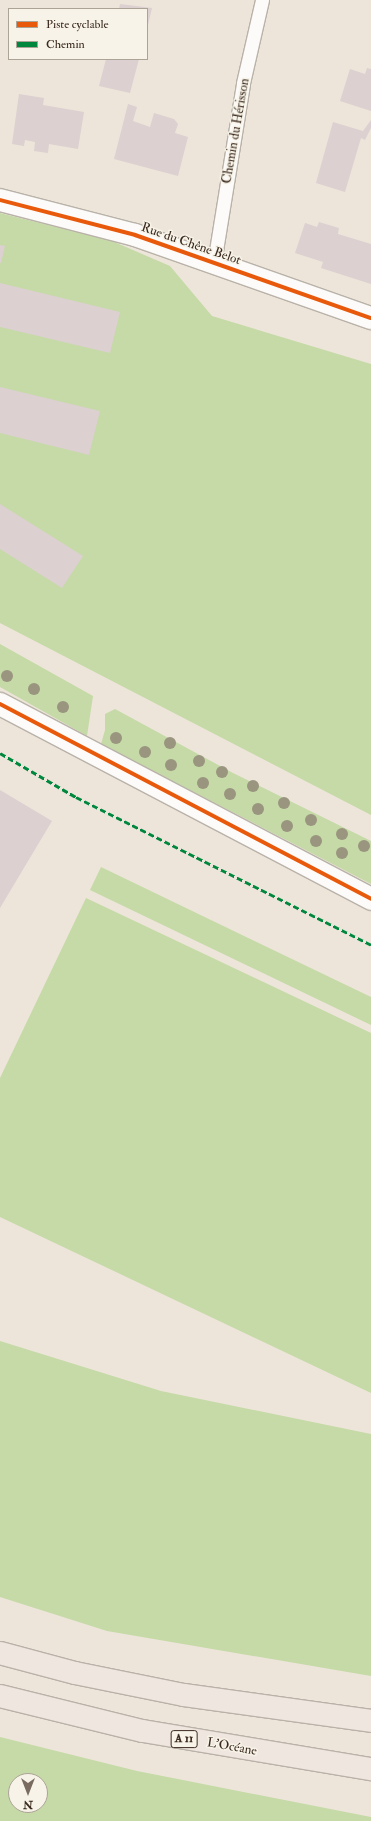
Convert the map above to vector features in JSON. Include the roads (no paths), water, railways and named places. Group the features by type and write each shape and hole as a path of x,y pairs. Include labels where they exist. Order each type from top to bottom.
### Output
{"highway":[{"path":"0,1653 75,1673 184,1695 371,1721"},
{"name":"L’Océane","path":"0,1696 144,1731 371,1769"}],"street":[{"name":"Rue du Chêne Belot","path":"0,200 135,235 371,318"},
{"path":"0,704 371,899"}],"lane":[{"name":"Chemin du Hérisson","path":"214,262 243,83 262,0"}]}
